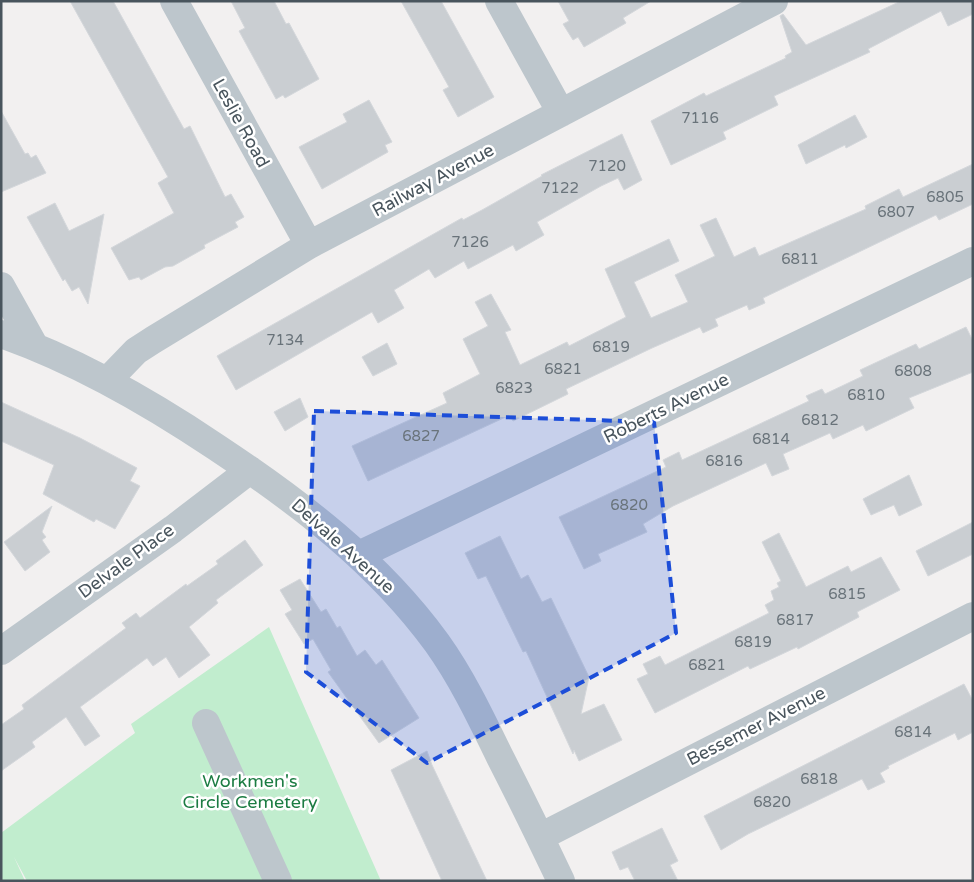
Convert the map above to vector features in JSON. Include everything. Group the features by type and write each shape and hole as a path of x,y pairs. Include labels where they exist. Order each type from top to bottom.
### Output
{"street":[{"name":"Leslie Road","path":"174,1 309,245"},
{"path":"499,1 561,114"},
{"name":"Railway Avenue","path":"107,381 136,351 309,245 774,1"},
{"name":"Roberts Avenue","path":"358,555 973,261"},
{"path":"1,286 34,345"},
{"name":"Delvale Avenue","path":"1,334 34,345 107,381 183,425 289,496 358,555 418,618 455,670 475,706 561,881"},
{"name":"Delvale Place","path":"1,651 173,528 250,470"},
{"name":"Bessemer Avenue","path":"540,837 973,616"},
{"path":"206,723 278,881"}],"highlighted area":[{"path":"314,411 654,422 676,633 427,763 306,672"}],"green space":[{"name":"Workmen's Circle Cemetery","path":"269,627 381,881 27,881 14,857 25,881 1,881 1,833 135,733 131,724"}],"building":[{"path":"70,1 113,1 184,129 190,126 225,197 231,194 244,217 235,222 238,227 204,245 205,248 173,266 165,267 141,280 139,277 129,280 111,248 174,213 158,183 168,177"},
{"path":"231,1 274,1 286,24 289,23 319,79 285,98 283,95 276,99 239,31 245,28"},
{"path":"401,1 441,1 494,97 458,117 443,90 449,87"},
{"path":"558,1 651,1 623,18 626,23 584,47 578,37 573,40 563,24 569,21"},
{"path":"901,1 973,1 973,14 948,26 941,11 868,49 870,52 774,96 778,105 723,132 726,139 671,165 651,121 704,93 706,96 786,58 785,56 792,52 780,16 783,14 806,45"},
{"path":"369,100 392,142 385,145 388,152 322,189 299,147 347,122 343,114"},
{"path":"1,111 25,154 28,153 31,158 36,155 46,173 1,192"},
{"path":"855,115 867,137 846,148 845,145 806,164 798,145"},
{"path":"622,134 642,180 624,190 618,178 537,222 544,235 516,251 513,245 468,269 464,261 435,278 429,269 394,290 404,308 378,323 372,312 236,390 217,356 462,218 463,220 541,175"},
{"path":"973,164 973,204 939,220 936,215 763,298 765,303 749,310 747,305 715,319 718,326 703,333 700,327 652,348 566,389 568,394 513,421 510,415 368,481 352,446 447,403 443,393 480,374 463,339 488,326 475,302 491,294 511,330 505,332 520,365 567,342 569,346 626,317 605,269 669,239 679,261 634,282 651,318 688,302 675,275 715,256 700,225 716,218 734,257 755,247 759,256 866,209 865,206 899,189 903,197"},
{"path":"55,203 69,231 104,214 88,304 79,287 72,291 65,279 63,281 27,217"},
{"path":"966,327 973,341 973,372 909,398 914,408 866,431 863,425 833,439 830,433 783,454 789,469 772,476 766,463 673,506 643,524 647,532 598,554 601,561 584,569 559,517 666,467 663,460 679,452 682,460 809,401 806,396 822,389 825,394 863,376 860,370 916,344 919,349"},
{"path":"387,343 397,364 373,376 362,357"},
{"path":"300,398 308,417 285,431 274,412"},
{"path":"1,402 80,438 137,468 130,481 140,486 115,529 96,519 94,522 43,494 54,465 1,441"},
{"path":"909,475 922,505 899,516 894,505 871,515 863,499"},
{"path":"52,506 42,532 46,537 42,540 50,552 25,571 4,542"},
{"path":"973,522 973,554 928,576 916,551"},
{"path":"779,533 806,587 848,566 851,572 881,557 900,590 857,612 859,617 798,649 797,647 750,669 748,666 655,713 637,679 648,674 643,664 660,656 665,665 769,613 765,605 774,600 771,591 779,587 777,583 781,581 762,542"},
{"path":"500,536 521,579 528,575 542,602 551,598 589,677 581,714 604,704 622,740 579,761 574,750 573,754 526,651 523,652 486,576 478,579 465,553"},
{"path":"245,540 263,565 216,600 218,603 189,627 210,655 179,678 166,657 153,666 147,658 80,707 100,736 85,746 66,717 32,742 35,747 1,771 1,725 24,709 22,705 126,628 122,623 136,613 140,618 186,584 187,586 218,564 216,561"},
{"path":"300,579 321,612 326,609 337,628 340,626 357,656 365,650 376,665 382,660 419,718 379,743 328,672 331,670 313,639 304,644 285,614 292,610 280,590"},
{"path":"964,684 973,701 973,732 958,740 955,733 888,766 889,768 880,773 885,782 868,790 862,779 748,834 721,850 704,816"},
{"path":"427,751 487,881 442,881 391,770"},
{"path":"662,828 678,861 670,865 678,881 635,881 628,867 620,870 612,852"}]}
